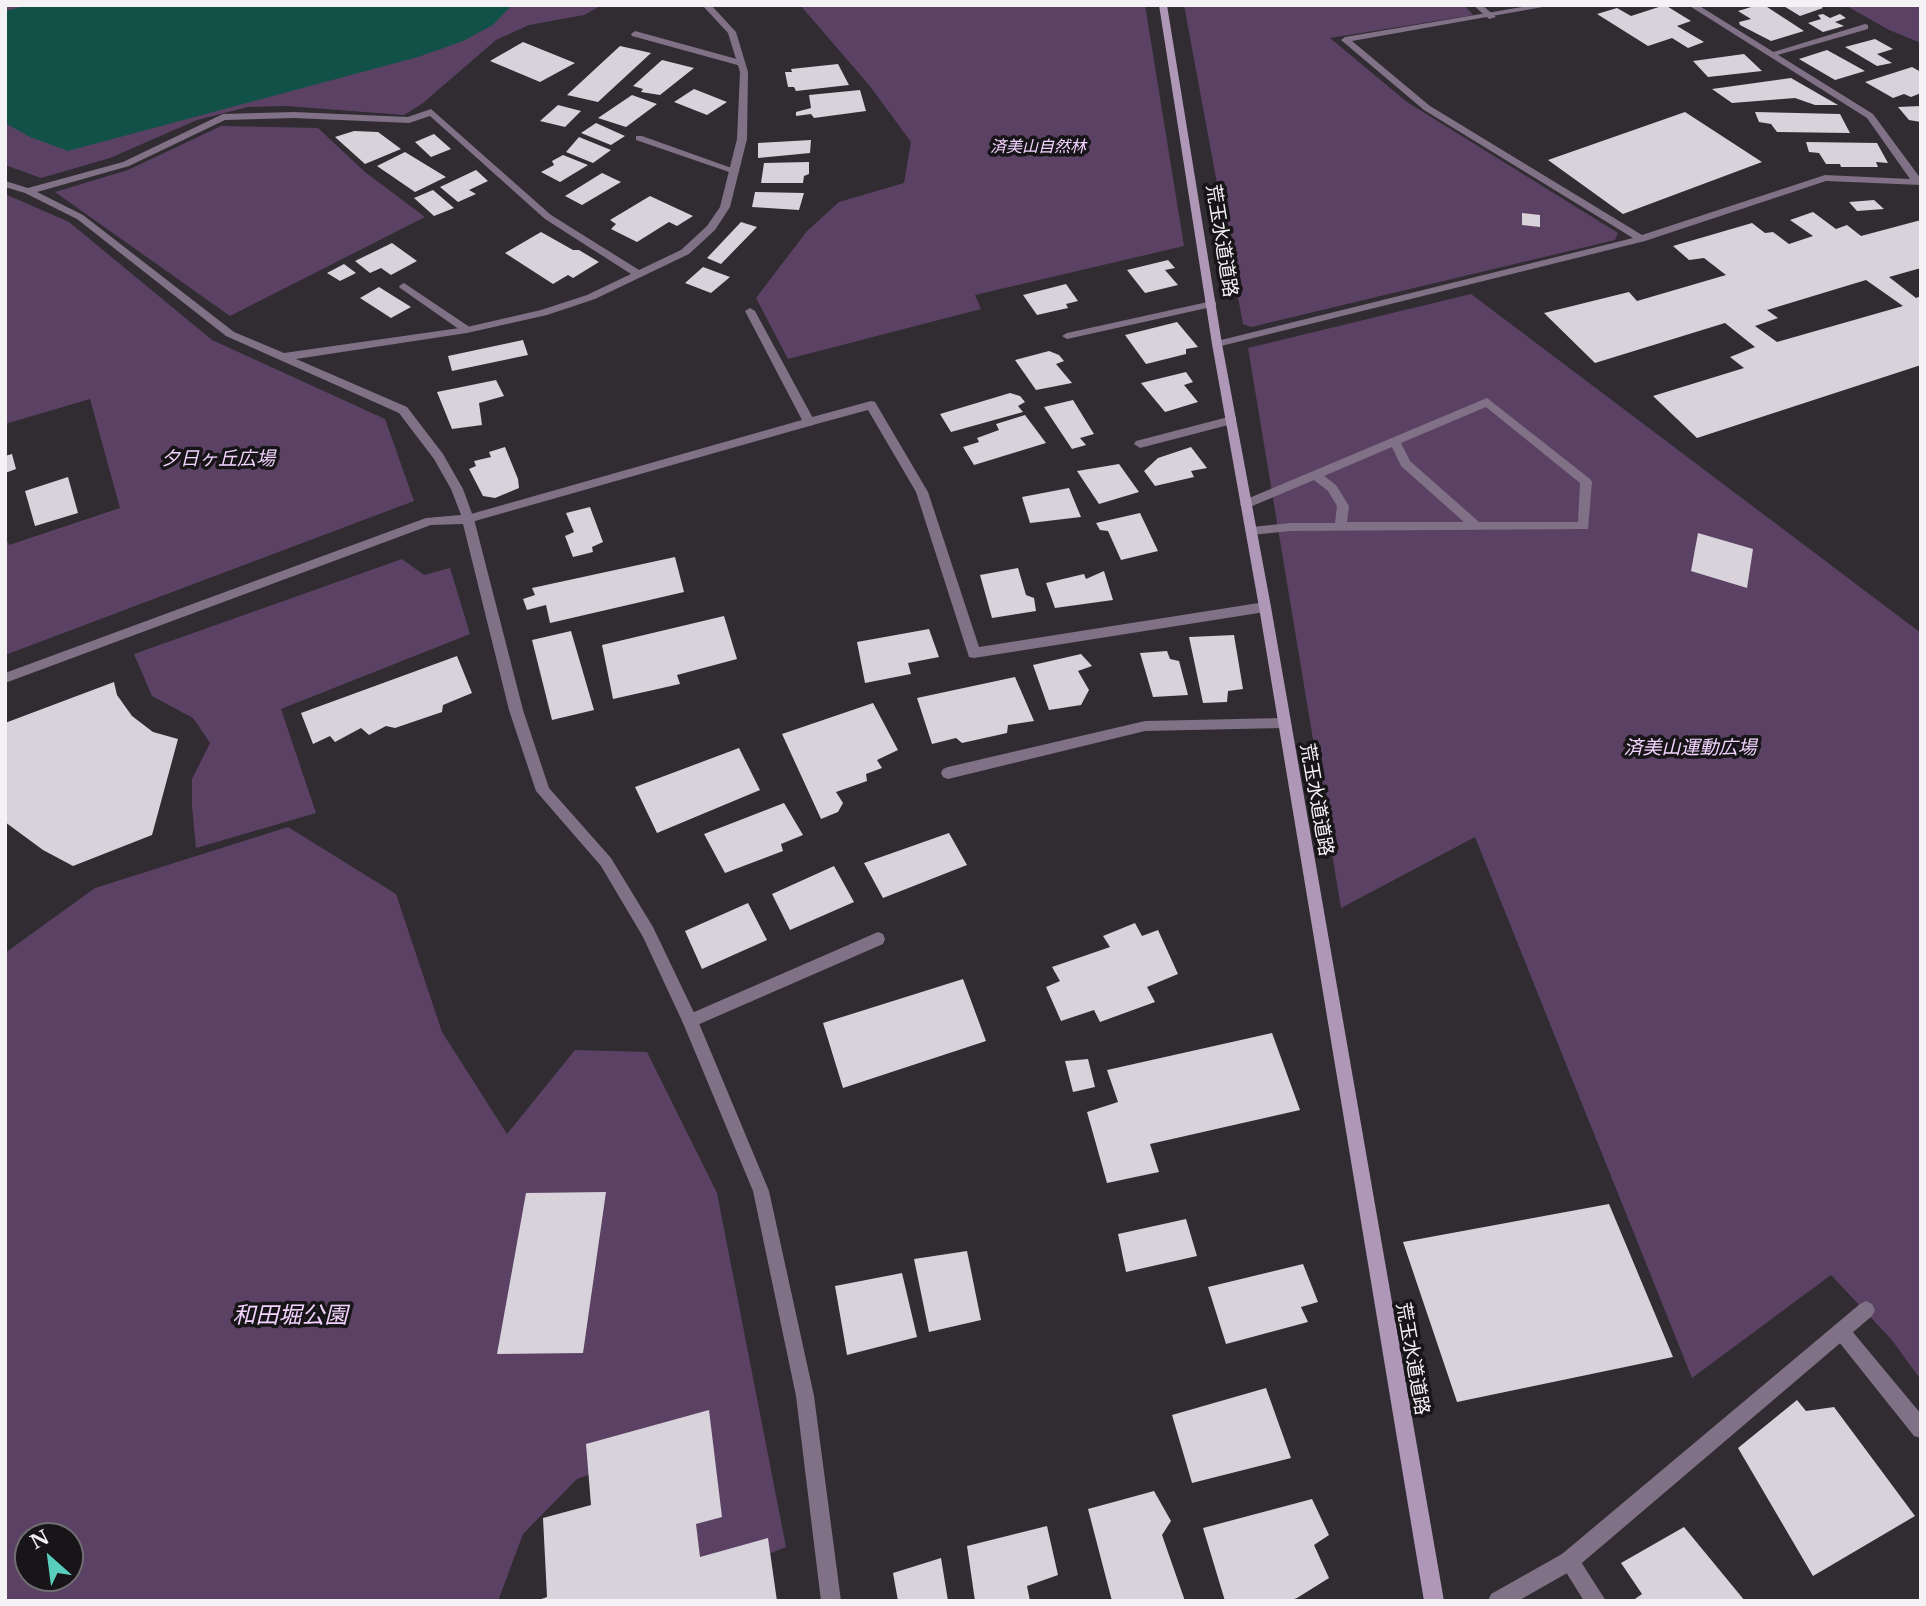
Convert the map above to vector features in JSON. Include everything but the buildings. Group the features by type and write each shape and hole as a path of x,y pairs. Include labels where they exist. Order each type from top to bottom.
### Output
{"main road":[{"name":"荒玉水道道路","path":"1163,5 1217,344 1265,607 1434,1601"}],"street":[{"path":"282,357 467,330 543,313 591,297 685,253 711,228 725,208 742,139 744,72 732,32 706,5"},
{"path":"1476,5 1492,17"},
{"path":"1550,5 1345,40 1427,108 1641,239"},
{"path":"1692,5 1870,116 1918,181"},
{"path":"1770,54 1865,27"},
{"path":"635,34 741,63"},
{"path":"28,191 125,164 223,117 294,115 409,120 431,112 548,217 640,275"},
{"path":"639,138 735,171"},
{"path":"1217,344 1641,239 1825,178 1918,181"},
{"path":"5,184 28,191 80,217 230,334 403,410 439,457 457,489 468,519 516,710 542,791 606,862 648,932 690,1021 761,1191 805,1396 831,1601"},
{"path":"404,286 467,330"},
{"path":"1067,336 1212,304"},
{"path":"750,311 809,422"},
{"path":"1246,504 1487,402 1586,482 1584,526 1341,527 1251,531"},
{"path":"5,678 430,521 468,519 871,405 922,492 974,653 1265,607"},
{"path":"1140,444 1232,420"},
{"path":"1395,442 1405,463 1476,526"},
{"path":"1315,475 1332,488 1343,506 1341,527"},
{"path":"948,774 1145,726 1283,723"},
{"path":"690,1021 878,939"},
{"path":"1498,1601 1569,1561 1866,1310"},
{"path":"1841,1331 1921,1429"},
{"path":"1569,1561 1596,1601"}],"green space":[{"path":"5,5 602,5 584,15 529,25 496,40 423,103 404,115 286,106 248,107 197,120 110,158 41,178 5,165"},
{"name":"済美山自然林","path":"800,5 1145,5 1184,246 975,295 981,309 788,359 756,298 807,231 839,202 904,183 911,142 869,85"},
{"path":"1184,5 1464,5 1473,15 1330,38 1407,102 1618,233 1615,240 1251,327 1243,324"},
{"path":"1845,5 1921,5 1921,43 1889,30"},
{"path":"221,126 318,128 365,172 425,217 230,316 55,192 128,170"},
{"name":"夕日ヶ丘広場","path":"5,194 69,222 212,340 385,419 414,501 5,655 5,536 9,545 120,508 90,399 5,424"},
{"name":"済美山運動広場","path":"1471,294 1921,633 1921,1380 1891,1339 1831,1275 1692,1378 1475,837 1341,908 1248,348"},
{"path":"402,559 424,575 450,568 470,634 281,709 316,813 196,848 192,779 210,743 193,718 152,696 134,654"},
{"name":"和田堀公園","path":"288,827 396,894 442,1032 507,1134 575,1050 647,1052 717,1193 786,1547 703,1581 655,1450 577,1479 523,1534 498,1601 5,1601 5,953 95,888"}],"shaded area":[{"path":"29,5 512,5 493,25 463,41 418,57 68,151 30,137 5,123 5,11"}]}
